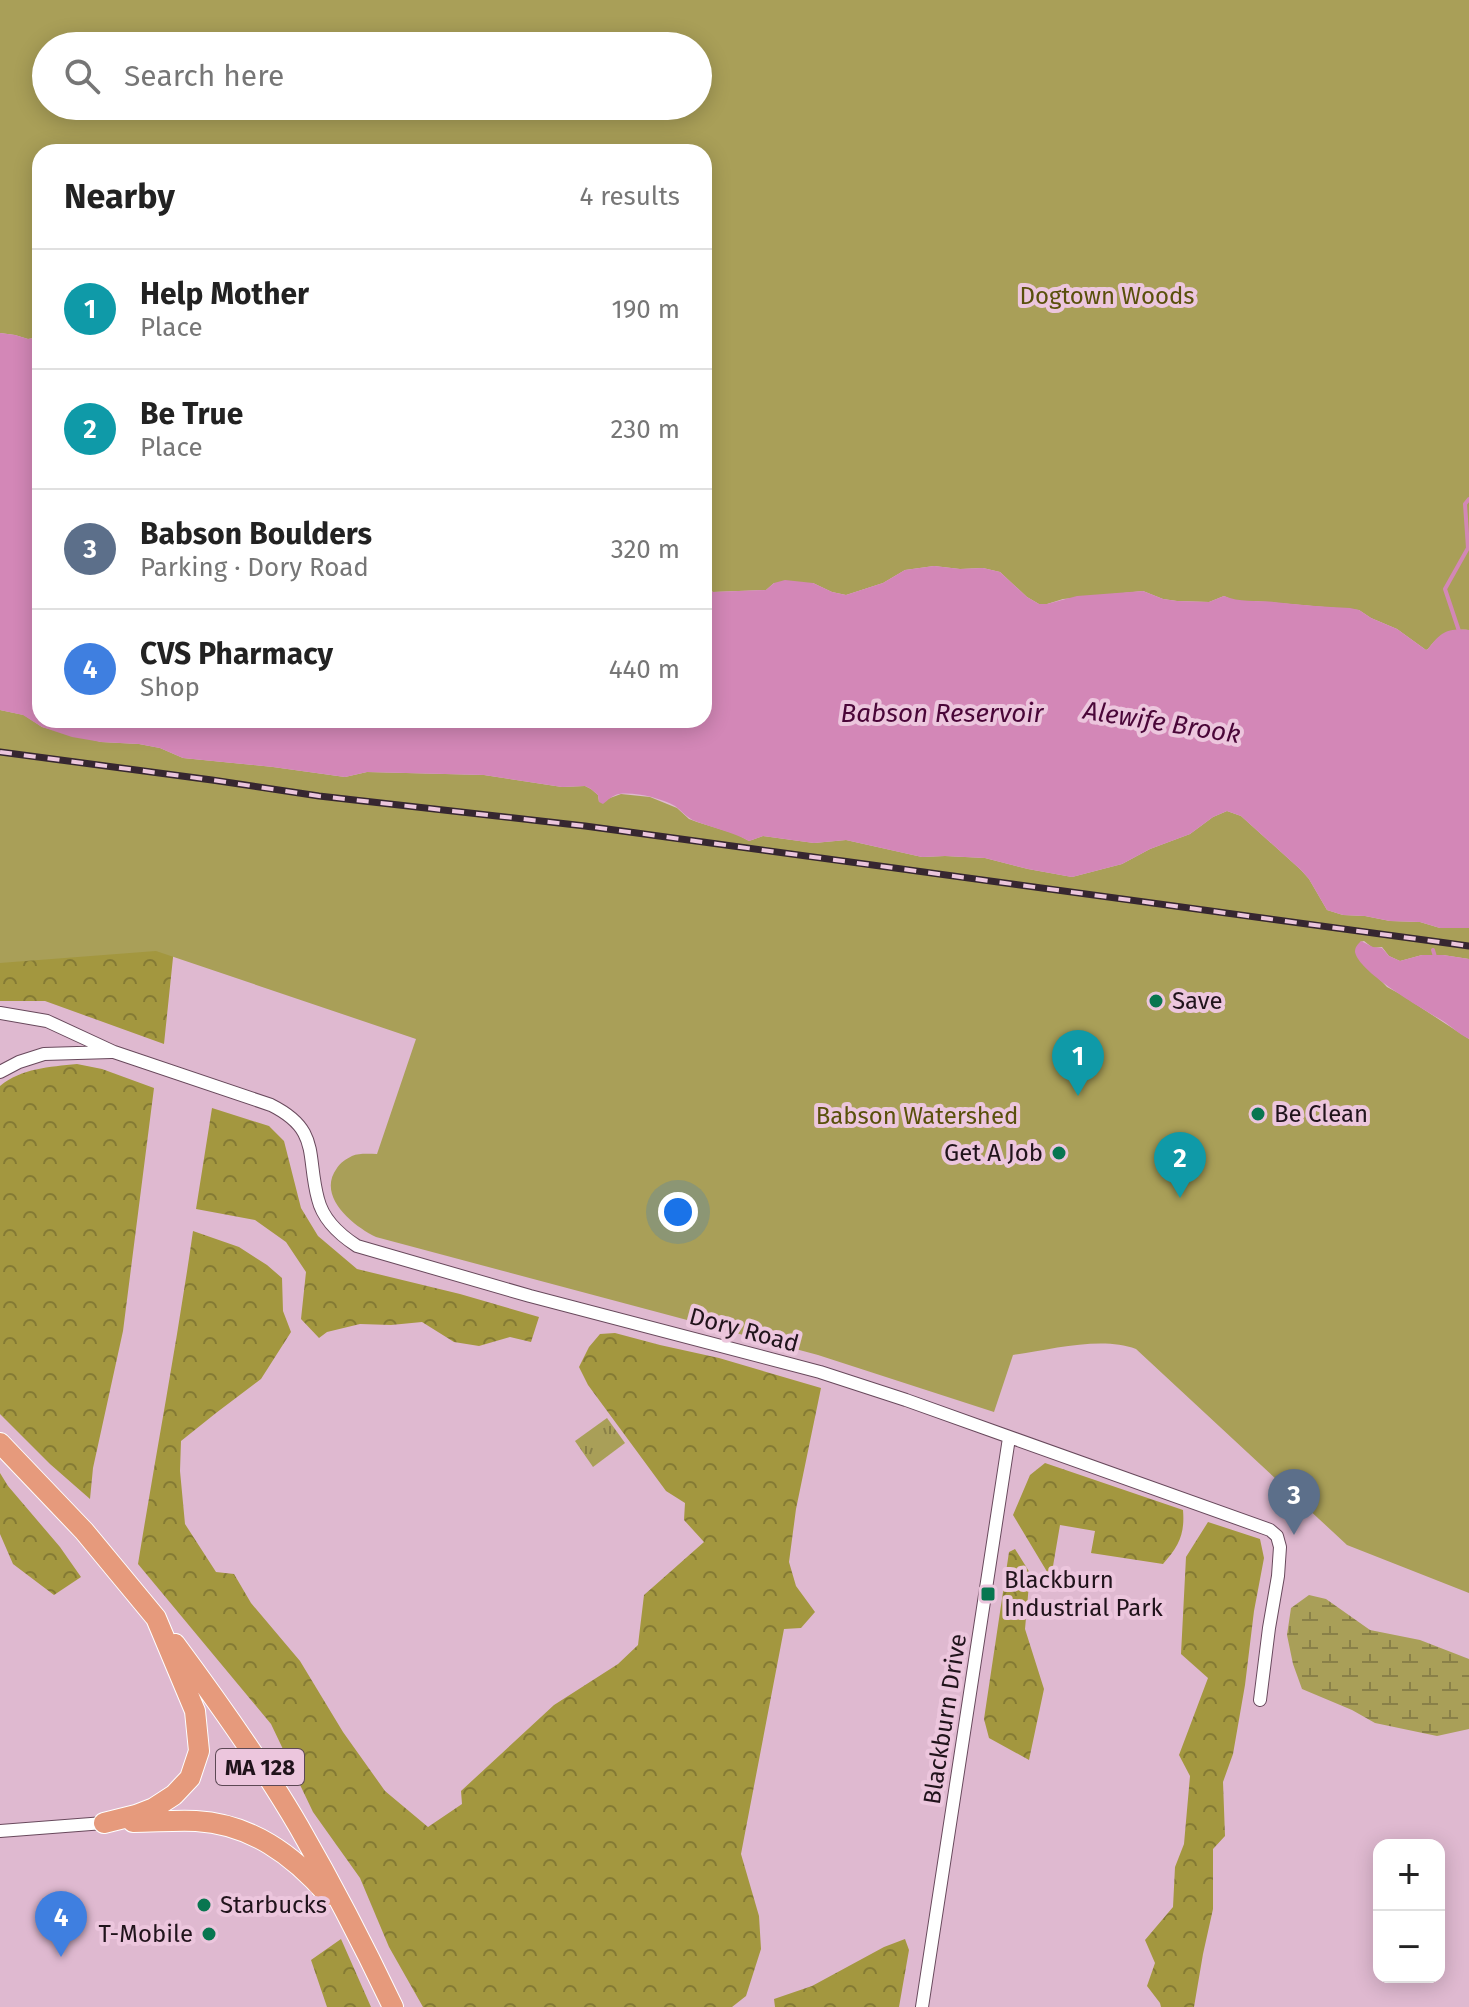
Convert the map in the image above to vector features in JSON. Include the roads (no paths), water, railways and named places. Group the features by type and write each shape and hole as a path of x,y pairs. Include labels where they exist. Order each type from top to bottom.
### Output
{"highway":[{"name":"MA 128","path":"4,1449 84,1531 156,1618 214,1696 298,1825 352,1923 393,2007"},
{"path":"104,1823 154,1808 174,1795 190,1778 199,1751 195,1711 156,1618"},
{"path":"104,1823 197,1821 237,1828 290,1856 352,1923"}],"street":[{"name":"Dory Road","path":"0,1013 47,1021 114,1052 288,1113 306,1137 318,1201 324,1214 357,1246 530,1296 820,1372 1270,1530 1277,1536 1280,1547 1260,1700"},
{"name":"Dory Road","path":"0,1072 44,1054 114,1052"},
{"name":"Blackburn Drive","path":"922,2007 1009,1438"},
{"path":"0,1831 104,1823"}],"water":[{"name":"Babson Reservoir","path":"0,333 32,338 32,721 23,715 0,710"},
{"name":"Babson Reservoir","path":"934,566 983,568 1000,572 1039,604 1077,596 1143,591 1177,601 1209,602 1224,596 1350,608 1397,629 1426,650 1445,632 1469,630 1469,928 1440,928 1420,922 1343,915 1327,910 1301,870 1241,816 1227,811 1190,834 1150,849 1122,864 1072,877 985,858 922,857 846,840 814,843 763,836 749,841 695,821 675,806 648,796 619,794 603,804 599,802 598,795 585,786 562,787 484,775 367,772 345,777 183,758 160,748 139,744 72,737 45,728 712,728 712,591 766,590 774,583 785,580 813,583 846,595 883,583 905,570"},
{"path":"1361,941 1382,948 1400,961 1422,955 1469,959 1469,1039 1368,970 1355,952"}],"waterway":[{"path":"1459,631 1445,589 1468,548 1465,504 1469,499"},
{"name":"Alewife Brook","path":"1433,950 1436,960"}],"railway":[{"path":"0,752 319,796 585,826 1469,946"}],"place":[{"name":"Save","path":"1156,1001"},
{"name":"Help Mother","path":"1078,1096"},
{"name":"Be Clean","path":"1258,1114"},
{"name":"Get A Job","path":"1059,1153"},
{"name":"Be True","path":"1180,1198"},
{"name":"Babson Boulders","path":"1294,1535"},
{"name":"Blackburn Industrial Park","path":"988,1594"},
{"name":"Starbucks","path":"204,1905"},
{"name":"T-Mobile","path":"209,1934"},
{"name":"CVS Pharmacy","path":"61,1957"}],"park label":[{"name":"Dogtown Woods","path":"1107,296"},
{"name":"Babson Watershed","path":"917,1116"}]}
